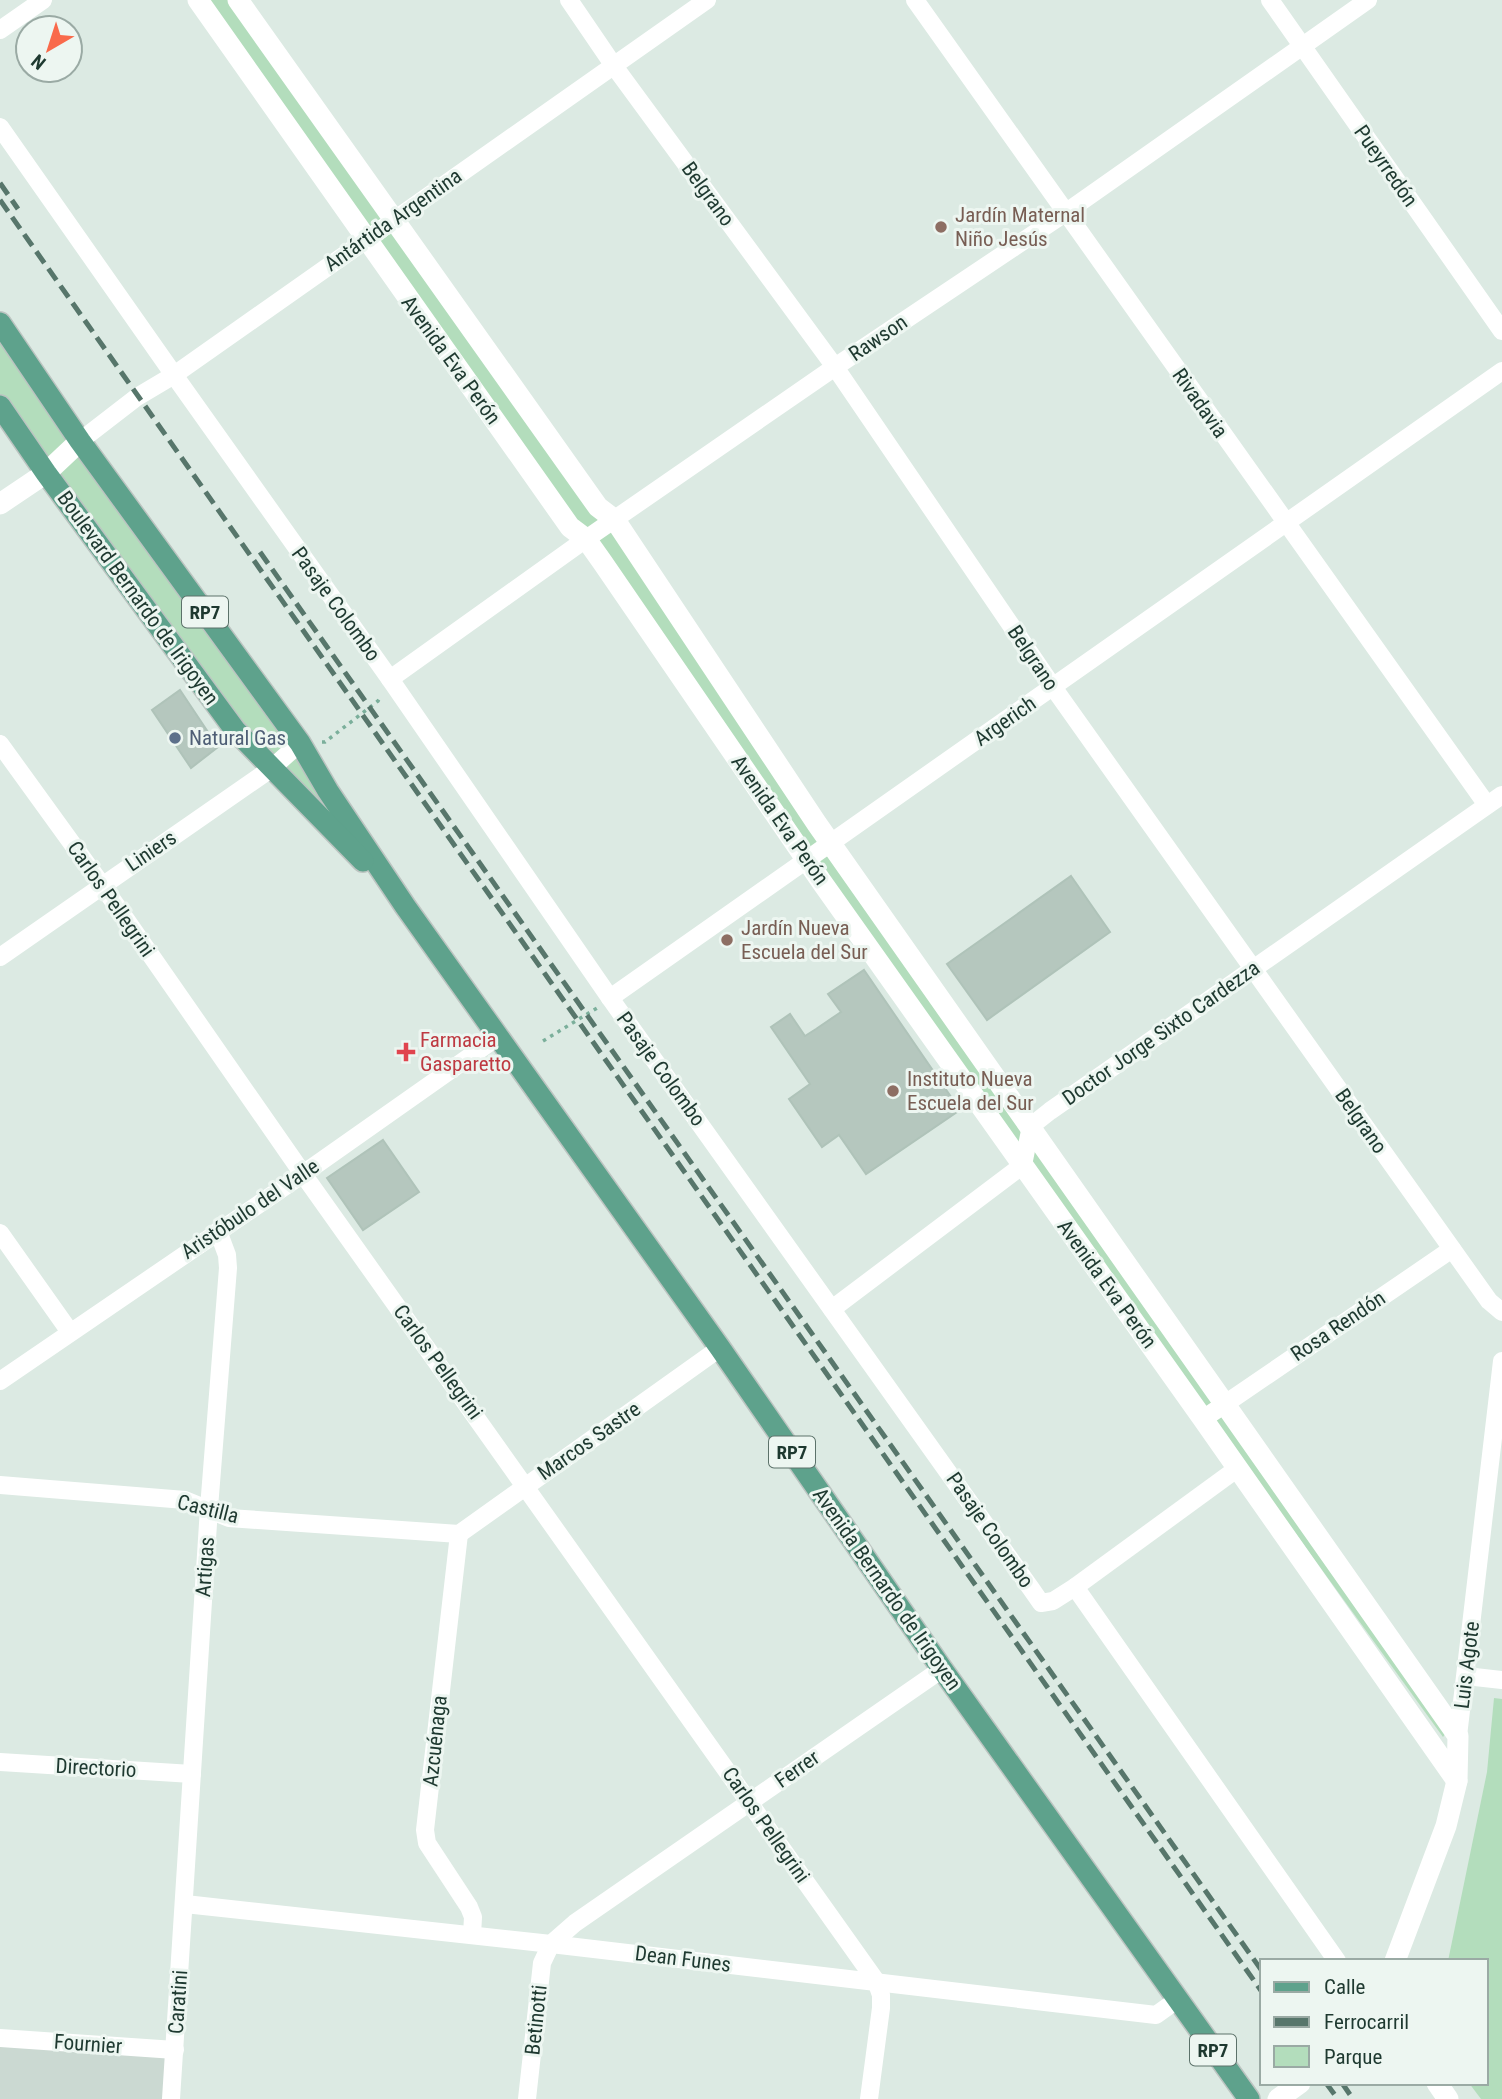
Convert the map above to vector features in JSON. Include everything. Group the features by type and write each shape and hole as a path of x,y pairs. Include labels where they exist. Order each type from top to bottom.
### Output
{"main road":[{"name":"RP7","path":"0,323 80,440 300,743 328,791 405,906"},
{"name":"Boulevard Bernardo de Irigoyen","path":"0,407 235,730 405,906"},
{"name":"Avenida Bernardo de Irigoyen","path":"405,906 720,1348 942,1669 1249,2099"}],"street":[{"path":"0,30 43,0"},
{"name":"Avenida Eva Perón","path":"198,0 570,527 586,539 807,860 1457,1781"},
{"name":"Avenida Eva Perón","path":"238,0 598,507 615,520 831,844 1458,1737"},
{"name":"Belgrano","path":"569,0 614,66 835,367 1053,687 1452,1249 1489,1301 1502,1312"},
{"name":"Antártida Argentina","path":"80,440 137,397 174,376 706,0"},
{"name":"Rivadavia","path":"915,0 1286,524 1494,800"},
{"name":"Pueyrredón","path":"1270,0 1502,331"},
{"name":"Rawson","path":"390,679 586,539 1065,213 1368,0"},
{"name":"Pasaje Colombo","path":"0,127 390,679 610,998 1041,1603 1053,1601 1075,1587"},
{"name":"Argerich","path":"610,998 1502,371"},
{"path":"0,504 46,473 80,440"},
{"name":"Liniers","path":"0,957 272,768 300,743"},
{"name":"Carlos Pellegrini","path":"0,744 876,1981"},
{"name":"Doctor Jorge Sixto Cardezza","path":"1031,1126 1494,800"},
{"name":"Aristóbulo del Valle","path":"0,1381 499,1036"},
{"path":"832,1309 1023,1165 1031,1126"},
{"name":"Artigas","path":"185,1904 191,1774 228,1268 227,1255 218,1231"},
{"path":"0,1233 70,1332"},
{"name":"Rosa Rendón","path":"1203,1419 1452,1249"},
{"name":"Marcos Sastre","path":"459,1534 720,1348"},
{"name":"Luis Agote","path":"1396,1959 1446,1826 1457,1781 1458,1737 1502,1361"},
{"path":"1238,1468 1075,1587 1336,1959"},
{"name":"Castilla","path":"0,1485 185,1500 229,1518 459,1534"},
{"name":"Azcuénaga","path":"459,1534 425,1830 427,1843 469,1907 473,1917 472,1935"},
{"name":"Ferrer","path":"551,1944 575,1923 942,1669"},
{"path":"1466,1676 1502,1680"},
{"name":"Directorio","path":"0,1762 191,1774"},
{"name":"Dean Funes","path":"185,1904 1156,2015 1177,2000"},
{"name":"Caratini","path":"171,2099 185,1904"},
{"name":"Betinotti","path":"527,2099 542,1963 551,1944"},
{"path":"869,2099 881,2008 881,1995 876,1981"},
{"name":"Fournier","path":"0,2038 175,2050"},
{"path":"1279,2099 1297,2085"}],"path":[{"path":"300,743 326,742 378,701 390,679"},
{"path":"543,1041 587,1016 610,998"}],"shaded area":[{"path":"0,2046 175,2050 171,2099 0,2099"}],"green space":[{"path":"209,0 231,0 630,553 1449,1729 1443,1737 1225,1436"},
{"path":"0,323 405,906 272,768 0,406"},
{"path":"1494,1698 1502,1699 1502,2099 1481,2099 1470,2085 1488,2085 1488,1959 1448,1959 1487,1772"}],"building":[{"path":"180,690 218,747 191,768 152,710"},
{"path":"1071,876 1110,932 987,1020 947,964"},
{"path":"864,970 960,1110 866,1174 839,1135 822,1147 789,1099 810,1084 771,1027 790,1014 805,1036 841,1012 828,994"},
{"path":"383,1140 419,1192 363,1230 327,1178"}],"railway":[{"path":"0,183 18,209"},
{"path":"0,200 1260,1989"},
{"path":"260,552 1260,1968"},
{"path":"1328,2085 1338,2099"},
{"path":"1343,2085 1353,2099"}],"place":[{"name":"Jardín Maternal Niño Jesús","path":"941,227"},
{"name":"Natural Gas","path":"175,738"},
{"name":"Jardín Nueva Escuela del Sur","path":"727,940"},
{"name":"Farmacia Gasparetto","path":"406,1052"},
{"name":"Instituto Nueva Escuela del Sur","path":"893,1091"}]}
